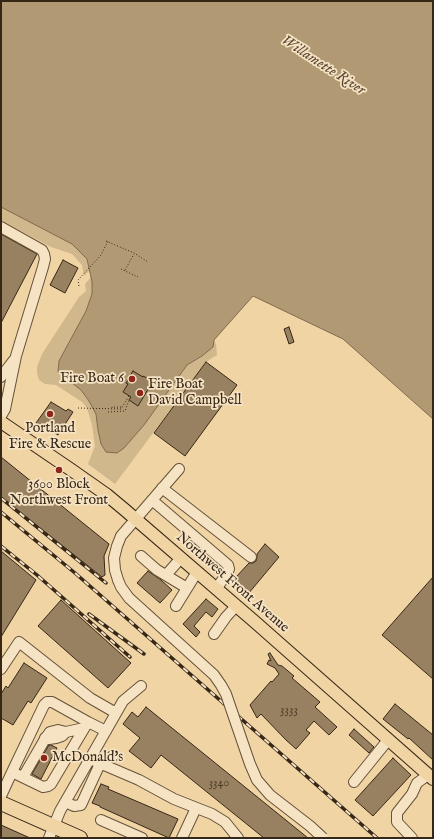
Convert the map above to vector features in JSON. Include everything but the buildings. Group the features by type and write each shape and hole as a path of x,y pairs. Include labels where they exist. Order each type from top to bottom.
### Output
{"highway":[{"path":"1,803 51,832 77,838"}],"main road":[{"name":"Northwest Front Avenue","path":"1,422 107,495 182,558 431,777"}],"street":[{"path":"1,227 42,250 45,259 16,356 6,409 1,416"},
{"path":"1,377 16,356"},
{"path":"179,469 122,536 116,546 114,558 118,580 129,598 214,675 226,694 257,780 270,795 323,838"},
{"path":"162,488 251,557"},
{"path":"152,500 228,565 230,569 216,589"},
{"path":"141,556 157,570 187,588"},
{"path":"166,575 182,558"},
{"path":"176,606 197,572"},
{"path":"214,634 236,606"},
{"path":"1,669 19,642 90,698 116,713"},
{"path":"51,832 60,811 123,701 141,686"},
{"path":"1,796 44,705 47,702 52,702 86,725 106,731"},
{"path":"23,777 45,738 50,732 58,730 66,732 86,725"},
{"path":"12,772 44,787 48,786 51,784 86,725"},
{"path":"354,782 388,740"},
{"path":"65,802 74,806 80,805 101,763 113,756"},
{"path":"90,759 139,780 174,799 212,814 225,822 238,838"},
{"path":"412,838 397,822 397,813 412,794 417,783 431,777"},
{"path":"182,838 196,808"},
{"path":"101,820 142,838"}],"path":[{"path":"79,286 78,280 101,254 107,241 134,253 148,262"},
{"path":"125,270 134,253"},
{"path":"121,269 138,277"},
{"path":"78,408 121,408 129,396"},
{"path":"108,412 125,411 129,400"}],"shaded area":[{"path":"1,186 109,243 157,390 214,340 216,344 217,355 206,362 115,484 88,464 95,446 92,425 87,408 82,402 56,385 45,384 39,380 37,373 37,367 42,354 79,297 86,291 85,284 91,277 90,270 84,276 82,265 72,254 51,247 1,220"}],"water":[{"name":"Willamette River","path":"1,1 433,1 433,419 343,339 253,296 214,340 213,347 187,365 144,425 124,448 117,453 106,452 101,444 96,414 89,401 81,390 58,372 59,361 86,311 92,294 92,282 87,259 72,244 1,207"}],"railway":[{"path":"1,498 106,583"},
{"path":"1,512 75,573 377,838"},
{"path":"1,546 37,575 130,657"},
{"path":"89,614 144,654"}],"place":[{"name":"Fire Boat 6","path":"132,379"},
{"name":"Fire Boat David Campbell","path":"140,393"},
{"name":"Portland Fire & Rescue","path":"50,414"},
{"name":"3600 Block Northwest Front","path":"59,470"},
{"name":"McDonald's","path":"44,758"}]}
